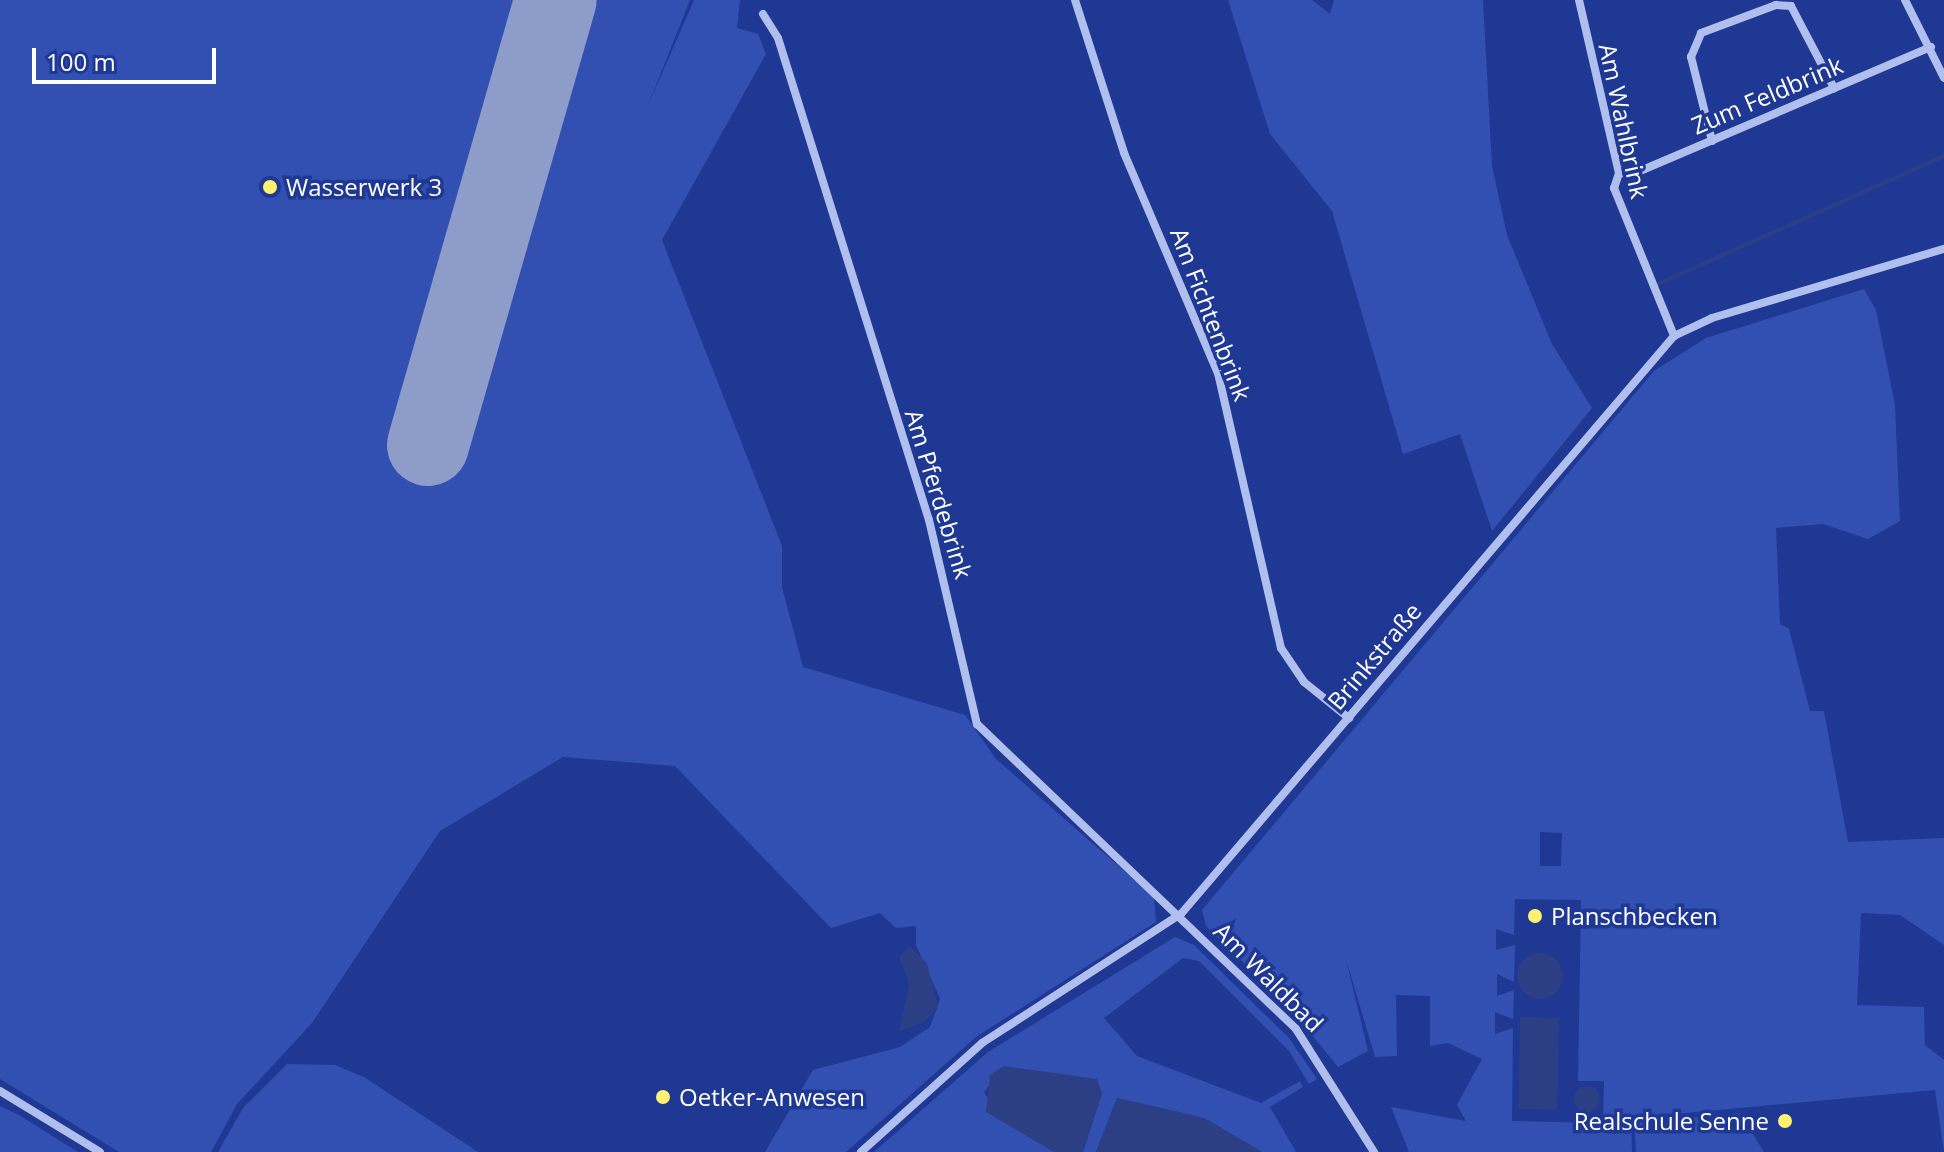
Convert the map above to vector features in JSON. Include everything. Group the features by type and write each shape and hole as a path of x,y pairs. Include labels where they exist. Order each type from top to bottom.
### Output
{"street":[{"name":"Am Fichtenbrink","path":"1075,0 1129,164 1218,373 1281,648 1304,682 1349,718"},
{"name":"Am Wahlbrink","path":"1579,0 1619,173 1614,188 1674,336"},
{"path":"1905,0 1944,78"},
{"path":"1712,141 1691,57 1701,33 1776,5 1791,6 1834,88"},
{"name":"Am Pferdebrink","path":"763,14 778,38 929,520 977,724 1181,914"},
{"name":"Zum Feldbrink","path":"1619,173 1633,174 1931,47"},
{"name":"Brinkstraße","path":"861,1152 982,1043 1181,914 1674,336 1712,318 1944,249"},
{"name":"Am Waldbad","path":"1181,914 1311,1048 1374,1152"},
{"path":"0,1091 100,1152"}],"shaded area":[{"path":"0,0 690,0 647,108 694,0 740,0 737,28 758,34 766,54 662,240 782,546 782,587 803,667 965,715 996,759 1154,897 1156,922 976,1037 846,1152 765,1152 813,1070 900,1047 930,1027 940,999 916,945 916,926 896,928 880,913 831,928 675,766 563,757 440,831 312,1023 237,1104 211,1152 119,1152 0,1079"},
{"path":"1228,0 1312,0 1330,14 1334,0 1483,0 1492,166 1507,235 1552,344 1592,408 1492,531 1460,434 1403,454 1332,211 1270,134"},
{"path":"1864,289 1876,310 1895,405 1900,521 1868,539 1823,524 1776,528 1780,624 1789,629 1810,711 1824,711 1848,842 1944,838 1944,945 1900,915 1861,913 1857,1005 1924,1007 1925,1045 1944,1060 1944,1152 1935,1090 1631,1118 1632,1152 1409,1152 1391,1107 1466,1121 1457,1105 1482,1059 1448,1043 1430,1046 1430,996 1396,995 1397,1056 1375,1057 1346,959 1368,1051 1338,1067 1289,1007 1206,926 1202,910 1654,371 1706,338","holes":["1540,832 1562,833 1561,866 1540,866","1515,899 1581,900 1578,1081 1604,1081 1603,1123 1512,1121 1513,1028 1495,1034 1495,1012 1513,1019 1514,990 1497,996 1497,974 1514,982 1515,945 1496,950 1496,929 1514,935"]},
{"name":"Planschbecken","path":"1535,905 1542,908 1545,915 1542,922 1535,925 1528,922 1525,915 1528,908"},
{"path":"1175,937 1194,945 1289,1038 1317,1079 1309,1084 1289,1051 1199,961 1183,958 1104,1018 1137,1056 1261,1103 1300,1081 1303,1087 1270,1107 1296,1152 1262,1152 1204,1118 1117,1098 1096,1152 1083,1152 1102,1093 991,1083 984,1092 1001,1120 1054,1152 874,1152 988,1052"},
{"path":"910,946 927,963 938,1006 926,1021 899,1032 909,984 899,956"},
{"path":"1540,953 1549,954 1556,960 1562,967 1562,985 1556,992 1549,998 1540,999 1531,998 1524,992 1518,985 1517,976 1518,967 1524,960 1531,954"},
{"path":"1520,1017 1559,1018 1557,1110 1518,1109"},
{"path":"287,1064 335,1065 364,1077 478,1152 218,1152 243,1108"},
{"path":"1004,1066 1097,1079 1102,1093 1083,1152 1054,1152 986,1112 990,1075"},
{"path":"1587,1086 1596,1090 1600,1099 1596,1108 1587,1112 1578,1108 1574,1099 1578,1090"},
{"path":"1117,1098 1204,1118 1262,1152 1096,1152"},
{"path":"0,1106 19,1115 78,1152 0,1152"},
{"path":"1740,1113 1764,1152 1636,1152 1634,1123"}],"waterway":[{"path":"1658,284 1944,156"}],"runway":[{"path":"428,445 556,0"}],"place":[{"name":"Wasserwerk 3","path":"270,187"},
{"name":"Planschbecken","path":"1535,916"},
{"name":"Oetker-Anwesen","path":"663,1097"},
{"name":"Realschule Senne","path":"1785,1121"}]}
